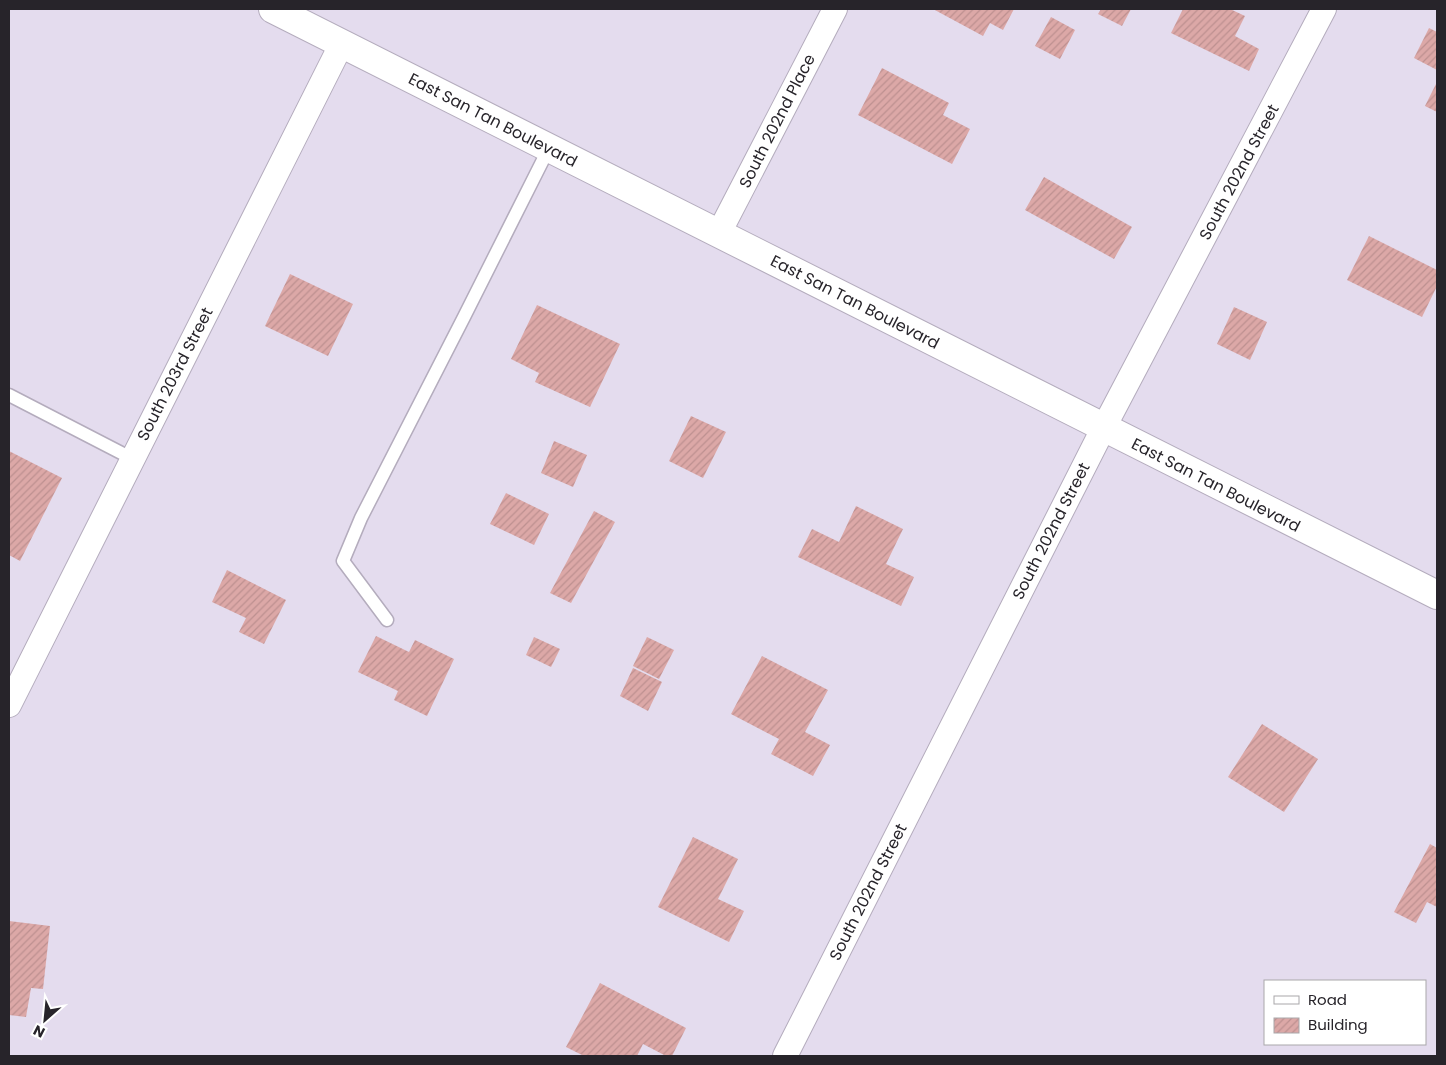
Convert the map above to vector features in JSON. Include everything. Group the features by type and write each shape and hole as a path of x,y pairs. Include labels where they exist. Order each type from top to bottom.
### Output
{"street":[{"name":"East San Tan Boulevard","path":"273,9 1437,596"},
{"name":"South 202nd Place","path":"720,233 835,9"},
{"name":"South 202nd Street","path":"784,1056 1103,429 1324,9"},
{"name":"South 203rd Street","path":"9,705 342,43"}],"lane":[{"path":"387,620 343,562 361,518 549,148"},
{"path":"9,395 132,459"}],"building":[{"path":"933,9 1014,9 1003,30 990,23 983,36"},
{"path":"1101,9 1131,9 1122,26 1098,14"},
{"path":"1183,9 1230,9 1245,16 1235,36 1259,49 1249,71 1171,33"},
{"path":"1051,17 1075,30 1060,59 1035,46"},
{"path":"1429,28 1437,32 1437,70 1414,58"},
{"path":"882,68 949,103 943,115 970,129 952,164 858,115"},
{"path":"1437,82 1437,112 1425,106"},
{"path":"1044,177 1132,227 1114,259 1025,210"},
{"path":"1369,236 1437,270 1437,286 1422,317 1347,280"},
{"path":"290,274 353,304 328,356 265,326"},
{"path":"537,305 620,344 590,407 535,382 539,373 511,359"},
{"path":"1234,307 1267,322 1250,360 1217,344"},
{"path":"691,416 726,432 703,478 669,461"},
{"path":"554,441 587,455 573,487 541,473"},
{"path":"9,451 62,478 20,561 9,555"},
{"path":"506,493 549,514 534,545 490,524"},
{"path":"856,506 903,529 886,564 914,577 901,606 798,557 812,529 839,542"},
{"path":"594,511 615,522 571,603 550,593"},
{"path":"227,570 286,600 264,644 239,632 246,618 212,602"},
{"path":"376,636 409,652 415,640 454,659 427,716 394,700 398,691 358,672"},
{"path":"534,637 560,649 551,667 526,655"},
{"path":"647,637 674,650 659,679 633,666"},
{"path":"762,656 828,690 805,732 830,745 813,776 771,754 779,739 731,714"},
{"path":"633,668 662,682 648,711 620,696"},
{"path":"1262,724 1318,759 1284,812 1228,777"},
{"path":"693,837 738,859 718,899 744,911 729,942 658,907"},
{"path":"1430,844 1437,848 1437,907 1427,902 1416,923 1394,912"},
{"path":"9,921 50,926 43,989 31,988 26,1017 9,1015"},
{"path":"600,983 686,1028 672,1056 666,1056 643,1044 637,1056 584,1056 566,1047"}]}
